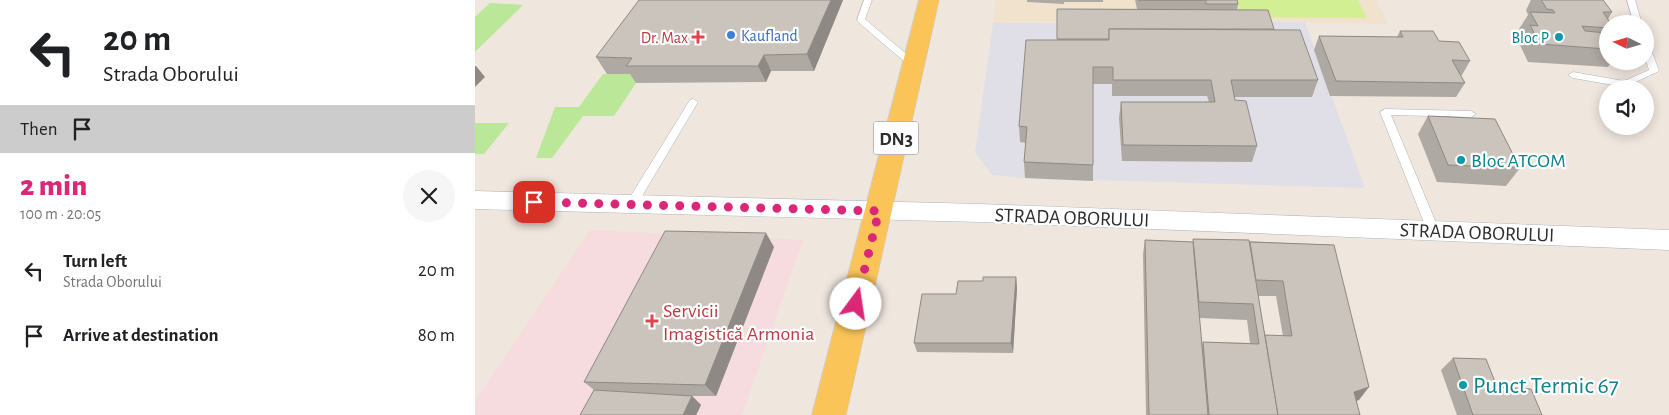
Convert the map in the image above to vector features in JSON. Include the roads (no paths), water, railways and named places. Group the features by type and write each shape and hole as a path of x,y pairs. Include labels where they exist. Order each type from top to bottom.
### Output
{"main road":[{"name":"DN3","path":"829,415 929,0"}],"street":[{"name":"STRADA OBORULUI","path":"475,200 879,211 1669,240"}],"lane":[{"path":"868,0 861,20 914,65"},
{"path":"1631,0 1636,15"},
{"path":"1573,75 1625,84 1654,72 1653,70"},
{"path":"631,205 693,102"},
{"path":"1433,230 1385,112 1471,114"}],"place":[{"name":"Kaufland","path":"731,35"},
{"name":"Dr. Max","path":"698,37"},
{"name":"Bloc P","path":"1559,37"},
{"name":"Bloc ATCOM","path":"1461,160"},
{"name":"Servicii Imagistică Armonia","path":"652,321"},
{"name":"Punct Termic 67","path":"1463,385"}]}
